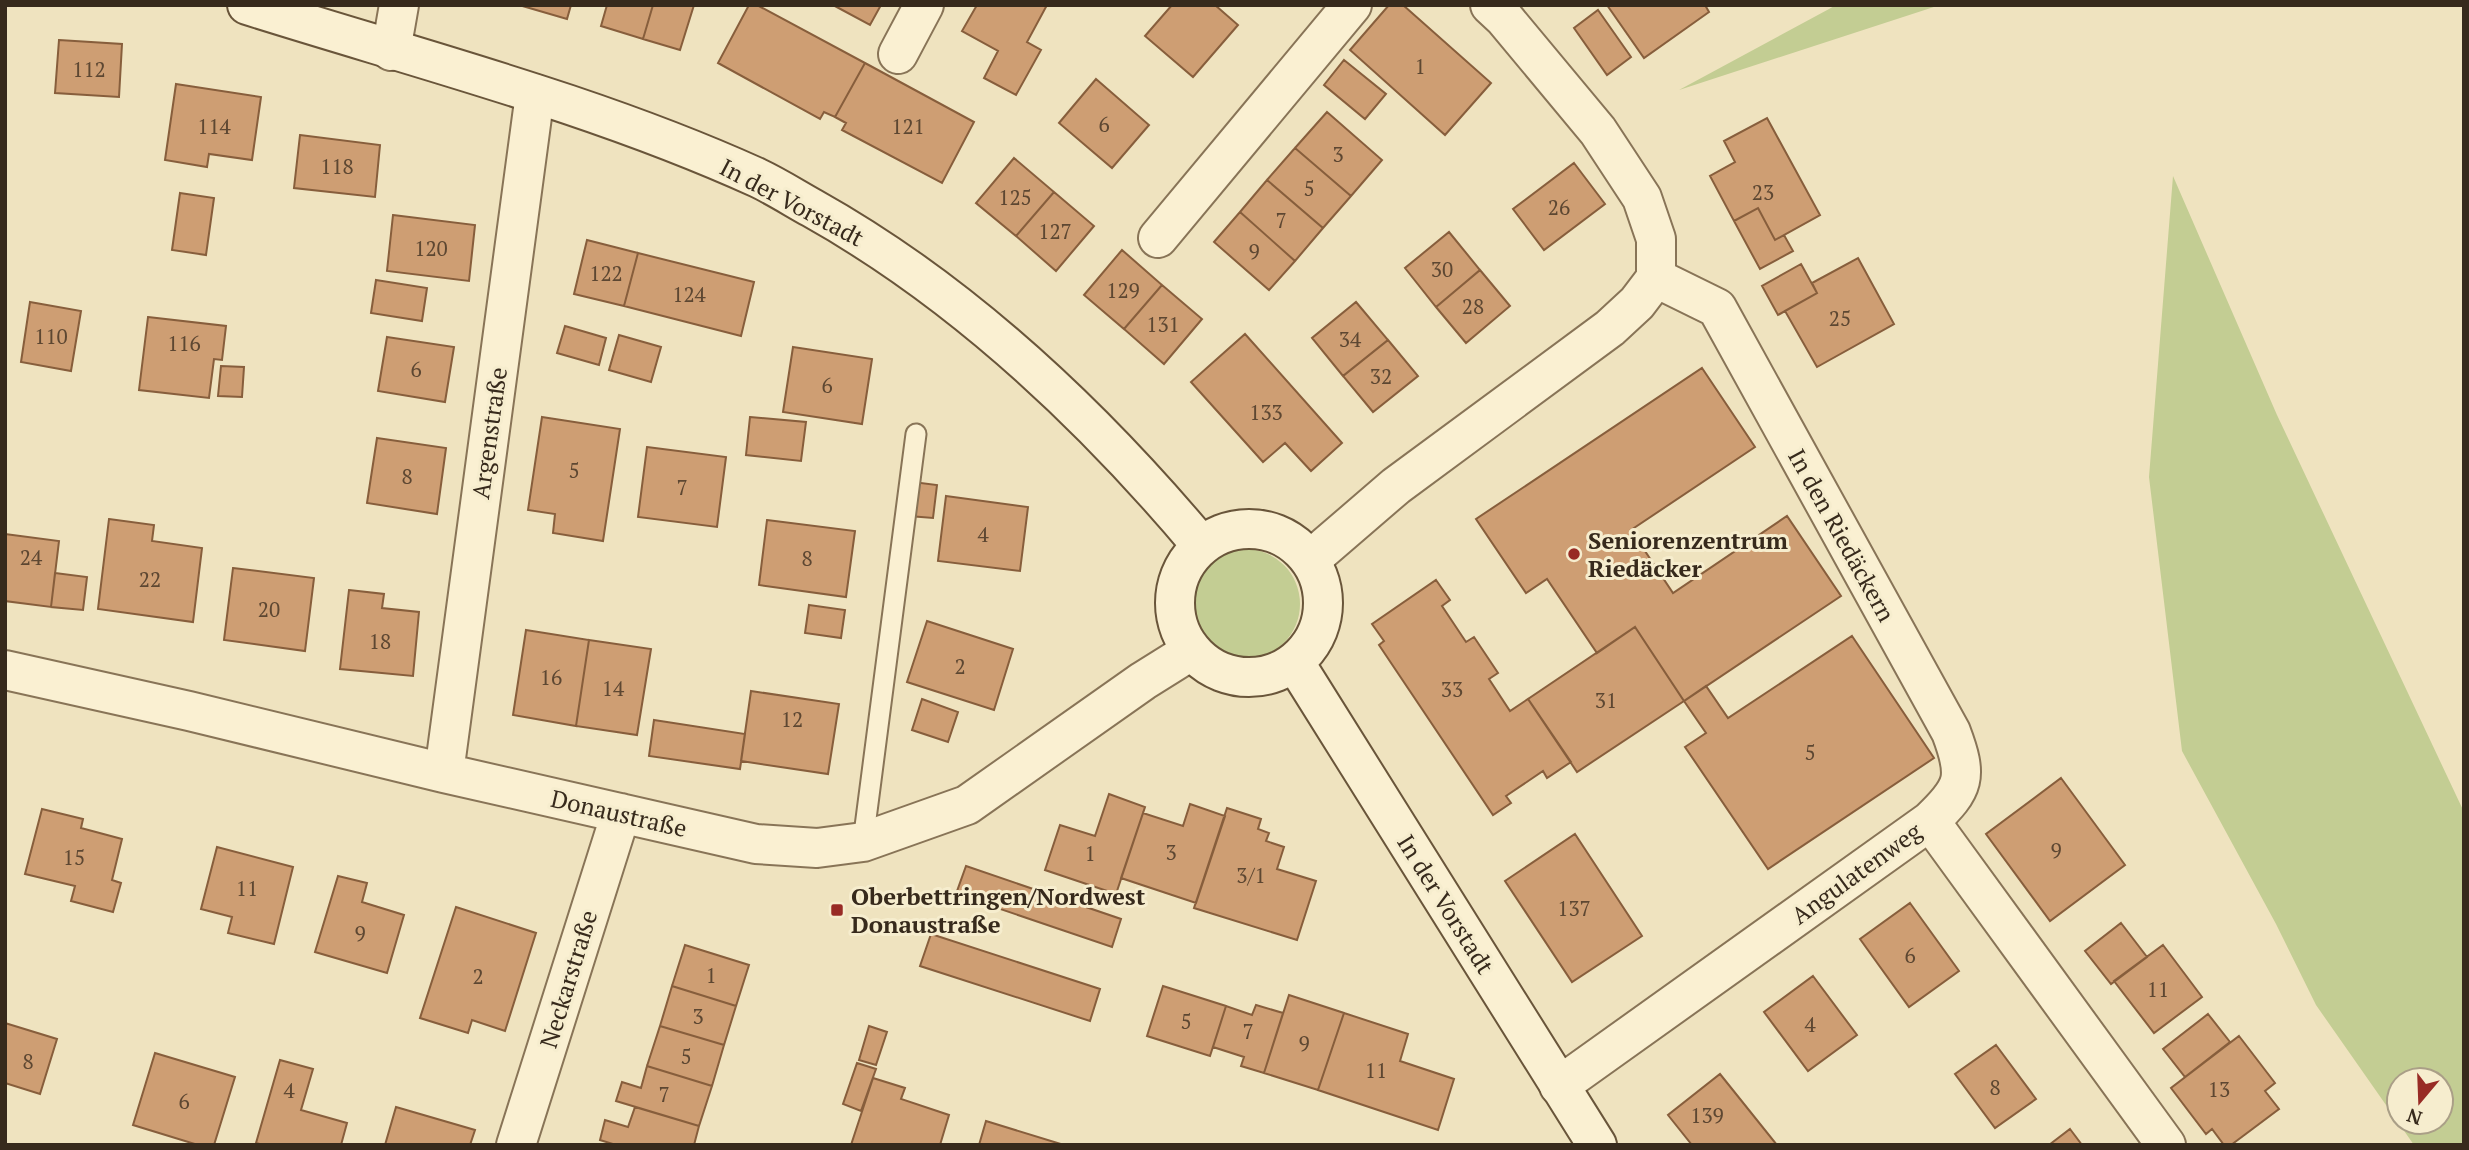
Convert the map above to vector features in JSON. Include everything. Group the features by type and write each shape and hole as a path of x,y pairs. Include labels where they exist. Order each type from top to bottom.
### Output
{"street":[{"name":"In der Vorstadt","path":"247,5 535,94 654,135 760,179 856,233 939,291 1016,353 1089,423 1201,545"},
{"path":"391,51 399,5"},
{"path":"898,54 924,5"},
{"path":"1158,238 1352,5"},
{"path":"1310,560 1396,486 1610,328 1637,303 1656,278 1656,239 1642,198 1598,131 1506,9"},
{"name":"Argenstraße","path":"444,773 535,94"},
{"name":"In den Riedäckern","path":"1656,278 1717,308 1951,732 1962,768 1959,789 1930,821"},
{"path":"1246,528 1270,532 1293,542 1310,560 1321,580 1324,603 1321,625 1311,646 1295,663 1274,674 1252,678 1229,675 1208,666 1191,651 1179,630 1174,608 1181,574 1186,563 1201,545 1222,533 1246,528"},
{"name":"Donaustraße","path":"5,670 201,713 444,773 756,844 817,848 863,842 967,806 1143,681 1191,651"},
{"name":"In der Vorstadt","path":"1295,663 1597,1145"},
{"name":"Neckarstraße","path":"516,1145 621,813"},
{"name":"Angulatenweg","path":"1559,1086 1930,821 2166,1145"}],"lane":[{"path":"863,842 916,434"}],"green space":[{"path":"1836,5 1940,5 1679,90 1829,9"},
{"path":"2173,176 2277,415 2464,812 2464,1145 2414,1145 2408,1136 2455,1136 2455,1066 2385,1066 2385,1104 2316,1005 2276,924 2182,751 2149,477"},
{"path":"1245,549 1266,553 1284,565 1296,583 1300,604 1296,625 1284,643 1266,655 1245,659 1224,655 1206,643 1194,625 1190,604 1194,583 1206,565 1224,553"}],"building":[{"path":"519,5 571,5 567,19"},
{"path":"607,5 653,5 643,39 601,26"},
{"path":"653,5 694,5 680,50 643,39"},
{"path":"749,5 757,5 865,63 835,117 824,112 820,119 718,63"},
{"path":"833,5 881,5 870,25"},
{"path":"977,5 1047,5 1027,42 1041,50 1016,95 984,78 998,51 962,31"},
{"path":"1172,5 1215,5 1238,25 1193,77 1145,36"},
{"path":"1389,5 1403,5 1491,83 1445,135 1350,50"},
{"path":"1607,5 1705,5 1709,12 1644,58"},
{"path":"1598,10 1631,57 1607,75 1574,28"},
{"path":"59,40 122,44 119,97 55,93"},
{"path":"1344,60 1386,94 1365,119 1324,85"},
{"path":"865,63 974,122 942,183 842,130 846,123 835,117"},
{"path":"1096,79 1149,125 1112,168 1059,123"},
{"path":"176,84 261,97 252,160 209,154 207,167 165,160"},
{"path":"1327,112 1382,160 1351,196 1295,148"},
{"path":"1767,118 1820,215 1775,240 1758,208 1734,221 1710,176 1735,162 1724,141"},
{"path":"300,135 380,145 375,197 294,188"},
{"path":"1295,148 1351,196 1323,228 1267,180"},
{"path":"1014,158 1054,192 1016,236 976,203"},
{"path":"1574,163 1605,204 1544,250 1513,209"},
{"path":"1267,180 1323,228 1295,261 1240,212"},
{"path":"1054,192 1094,226 1056,271 1016,236"},
{"path":"180,193 214,198 206,255 172,250"},
{"path":"1758,208 1775,240 1784,235 1793,251 1760,269 1734,221"},
{"path":"1240,212 1295,261 1269,290 1214,242"},
{"path":"393,215 475,225 469,281 387,271"},
{"path":"1449,232 1480,270 1436,307 1405,268"},
{"path":"587,240 638,253 624,306 574,294"},
{"path":"1122,250 1162,285 1124,329 1084,295"},
{"path":"638,253 754,282 741,336 624,306"},
{"path":"1858,258 1894,324 1817,367 1785,311 1817,293 1812,283"},
{"path":"1801,264 1817,293 1778,315 1762,286"},
{"path":"1480,270 1510,306 1466,343 1436,307"},
{"path":"376,280 427,288 422,321 371,313"},
{"path":"1162,285 1202,319 1164,364 1124,329"},
{"path":"30,302 81,311 71,371 21,362"},
{"path":"1356,302 1388,340 1343,376 1312,338"},
{"path":"148,317 226,326 222,360 214,359 209,398 139,390"},
{"path":"565,326 606,338 599,365 557,353"},
{"path":"1245,334 1342,443 1311,471 1285,443 1263,462 1191,382"},
{"path":"619,335 661,347 651,382 609,370"},
{"path":"387,337 454,347 445,402 378,391"},
{"path":"1388,340 1418,376 1373,412 1343,376"},
{"path":"793,347 872,359 862,424 783,412"},
{"path":"221,366 244,367 242,397 218,396"},
{"name":"Seniorenzentrum Riedäcker","path":"1702,368 1755,447 1631,530 1673,593 1787,516 1841,596 1684,701 1635,627 1597,653 1547,579 1526,593 1476,519"},
{"path":"542,417 620,429 603,541 553,533 555,514 528,510"},
{"path":"750,417 806,422 801,461 746,455"},
{"path":"377,438 446,448 437,514 367,503"},
{"path":"647,447 726,457 717,527 638,517"},
{"path":"913,482 937,485 933,518 909,516"},
{"path":"946,496 1028,507 1020,571 938,561"},
{"path":"109,519 154,525 152,541 202,548 193,622 98,609"},
{"path":"767,520 855,531 846,597 759,585"},
{"path":"5,534 59,541 51,607 5,601"},
{"path":"233,568 314,578 305,651 224,640"},
{"path":"55,573 87,577 83,610 51,607"},
{"path":"1436,580 1450,600 1442,606 1466,642 1474,637 1498,673 1489,679 1510,711 1528,699 1571,762 1547,778 1543,771 1506,796 1511,803 1493,815 1379,645 1384,641 1372,624"},
{"path":"349,590 384,594 382,608 419,612 413,676 340,669"},
{"path":"809,605 845,610 841,638 805,633"},
{"path":"927,621 1013,649 994,710 907,682"},
{"path":"1635,627 1684,701 1577,772 1528,699"},
{"path":"526,630 589,640 576,726 513,715"},
{"path":"1852,636 1934,758 1768,869 1685,747 1706,733 1684,701 1706,686 1728,718"},
{"path":"589,640 651,649 637,735 576,726"},
{"path":"751,691 839,704 828,774 741,761"},
{"path":"922,699 958,712 948,742 912,730"},
{"path":"654,720 745,734 740,769 649,756"},
{"path":"2061,778 2125,865 2050,921 1986,834"},
{"path":"1109,794 1145,807 1116,894 1045,870 1060,825 1095,836"},
{"path":"1190,804 1225,816 1196,903 1121,878 1143,813 1183,826"},
{"path":"1227,808 1261,819 1258,829 1269,833 1266,841 1284,847 1277,869 1316,881 1297,940 1194,908"},
{"path":"42,809 83,819 81,828 122,839 112,880 121,883 113,912 71,901 75,886 25,874"},
{"path":"1575,834 1642,936 1572,982 1505,881"},
{"path":"217,847 293,867 274,944 228,933 232,917 201,909"},
{"path":"966,866 1121,919 1112,947 956,894"},
{"path":"338,876 367,883 362,902 404,915 387,973 315,952"},
{"path":"1910,903 1959,971 1909,1007 1860,939"},
{"path":"456,907 536,933 505,1031 472,1020 468,1033 420,1018"},
{"path":"2121,923 2147,957 2111,984 2085,951"},
{"path":"931,934 1100,989 1090,1021 920,966"},
{"path":"685,945 749,965 736,1006 672,986"},
{"path":"2163,945 2202,997 2154,1033 2114,981"},
{"path":"1813,976 1857,1035 1808,1071 1764,1012"},
{"path":"672,986 736,1006 724,1045 660,1026"},
{"path":"1163,986 1226,1006 1210,1056 1147,1036"},
{"path":"1289,995 1344,1013 1318,1090 1264,1073"},
{"path":"1256,1005 1283,1013 1264,1073 1241,1066 1244,1057 1213,1047 1226,1006 1252,1015"},
{"path":"1344,1013 1408,1034 1400,1061 1454,1079 1438,1130 1318,1090"},
{"path":"2208,1014 2230,1042 2185,1077 2163,1049"},
{"path":"5,1023 57,1039 40,1094 5,1083"},
{"path":"660,1026 724,1045 712,1086 647,1066"},
{"path":"869,1026 887,1032 876,1065 859,1060"},
{"path":"2239,1036 2275,1083 2265,1091 2279,1109 2231,1145 2224,1145 2212,1129 2206,1134 2171,1088"},
{"path":"1996,1045 2036,1099 1995,1128 1955,1074"},
{"path":"155,1053 235,1077 214,1145 198,1145 133,1125"},
{"path":"280,1060 313,1069 301,1110 347,1123 341,1145 256,1143"},
{"path":"857,1063 876,1069 861,1111 843,1104"},
{"path":"647,1066 712,1086 699,1126 616,1101 622,1082 641,1088"},
{"path":"1720,1074 1777,1145 1692,1145 1668,1115"},
{"path":"873,1078 905,1088 901,1099 949,1115 940,1145 851,1145"},
{"path":"396,1107 475,1130 470,1145 385,1145"},
{"path":"635,1107 699,1126 694,1145 616,1145 600,1140 605,1120 628,1127"},
{"path":"986,1121 1064,1145 979,1145"},
{"path":"2070,1129 2082,1145 2049,1145"}],"place":[{"name":"Seniorenzentrum Riedäcker","path":"1574,554"},
{"name":"Oberbettringen/Nordwest Donaustraße","path":"837,910"}]}
